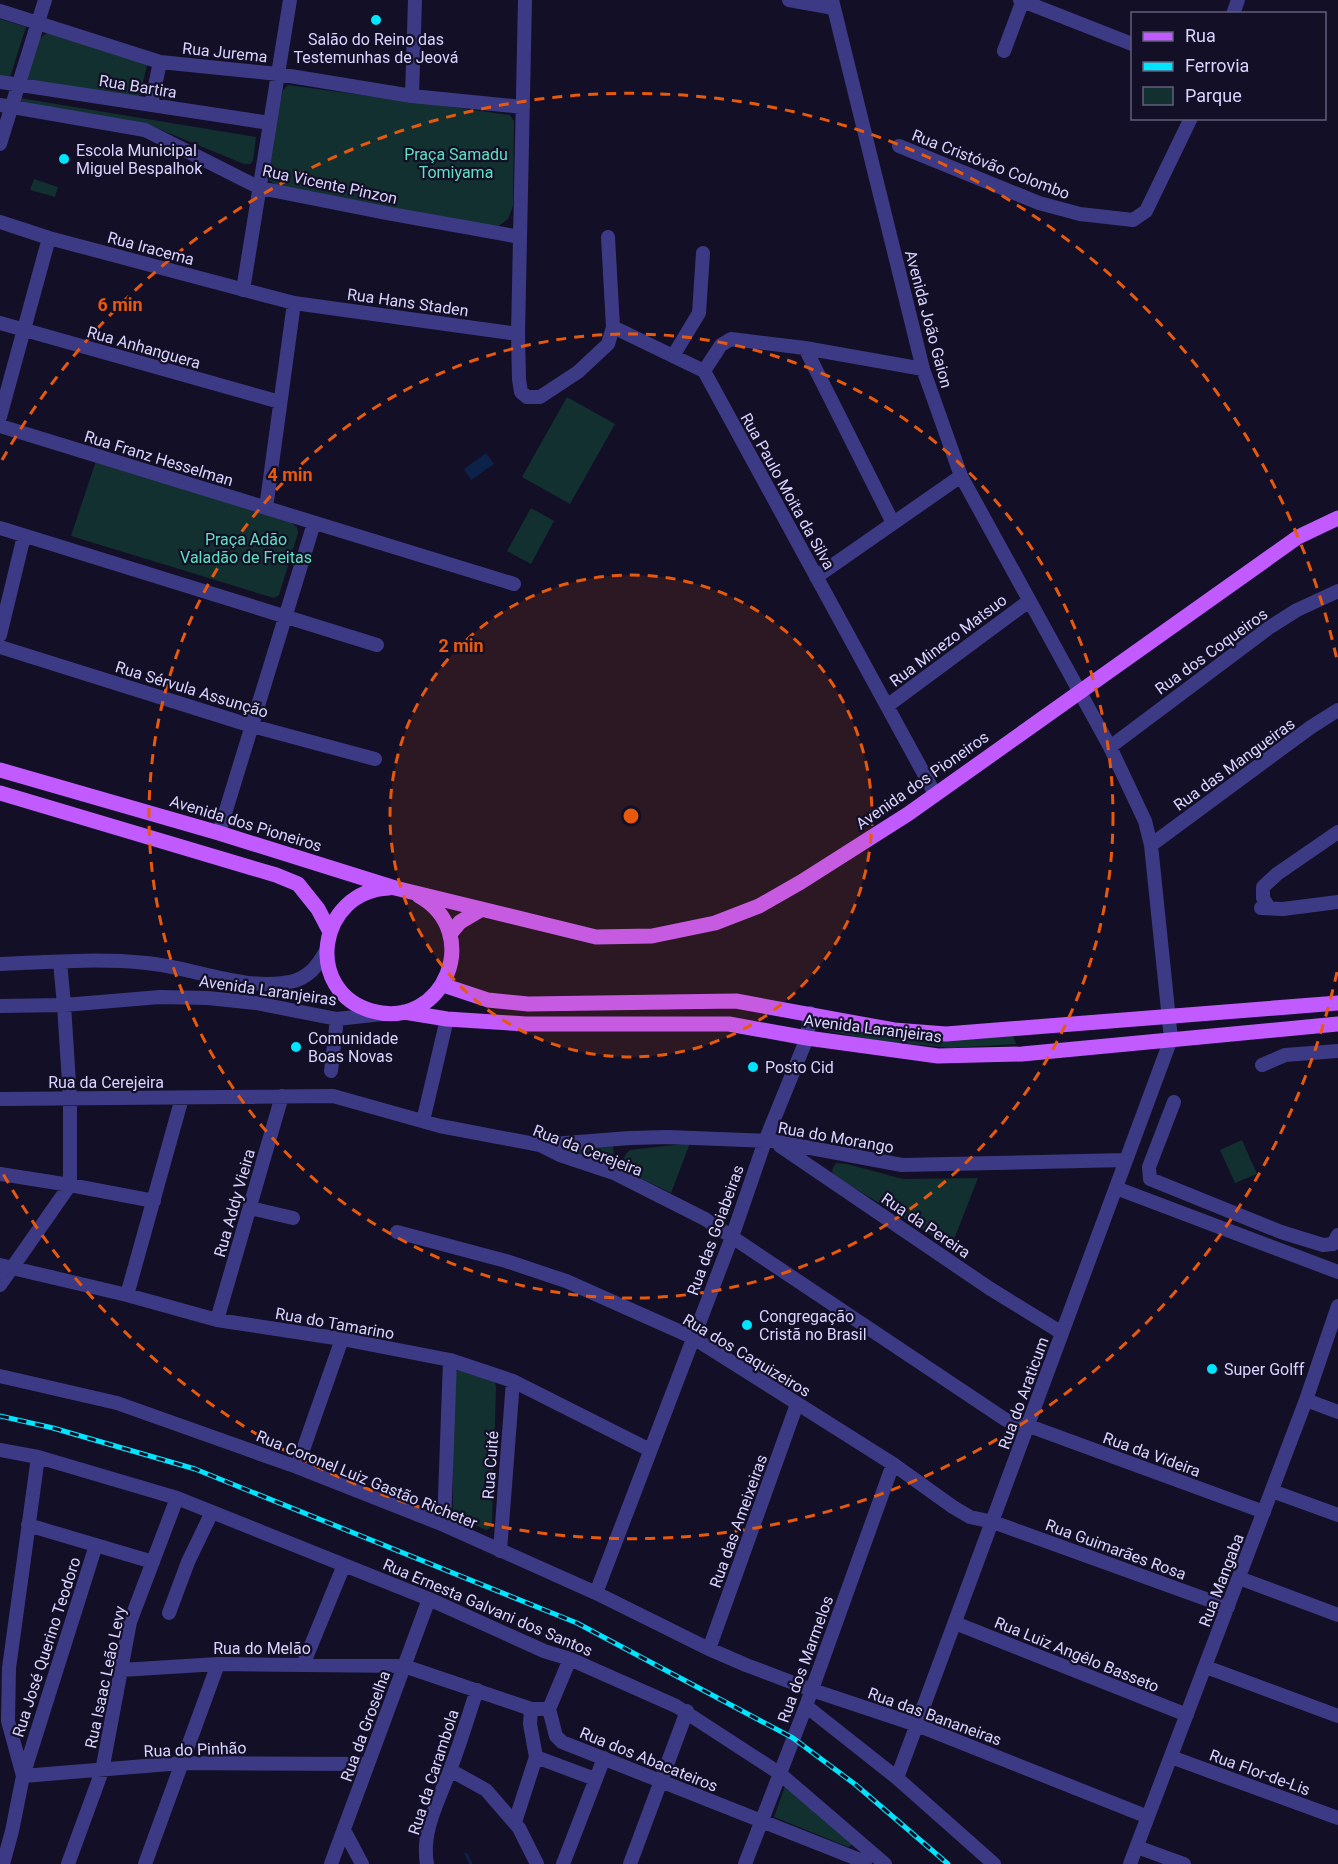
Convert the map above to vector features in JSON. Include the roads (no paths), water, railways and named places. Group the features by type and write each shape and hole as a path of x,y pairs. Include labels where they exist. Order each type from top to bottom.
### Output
{"main road":[{"name":"Avenida dos Pioneiros","path":"0,770 219,833 395,888 596,937 652,936 715,923 759,906 801,882 935,794 1298,537 1338,518"},
{"path":"0,793 276,875 298,884 318,909 329,930"},
{"path":"395,888 378,889 362,894 348,903 337,915 329,930 326,951 328,967 334,981 344,994 371,1011 387,1014 404,1012 426,1002 442,985 450,969 453,952 450,934 442,916 428,901 411,891"},
{"path":"450,934 460,922 482,909"},
{"name":"Avenida Laranjeiras","path":"442,985 488,1000 528,1004 736,1001 894,1030 946,1034 1338,1003"},
{"name":"Avenida Laranjeiras","path":"404,1012 447,1019 572,1026 657,1023 729,1024 807,1038 938,1056 1022,1054 1338,1024"}],"street":[{"path":"0,144 6,106 19,85 45,0"},
{"path":"243,290 289,0"},
{"path":"412,96 416,0"},
{"path":"525,0 518,334 519,379 521,392 527,397 540,397 578,372 608,344 613,327 608,237"},
{"path":"789,0 833,4"},
{"path":"1004,51 1022,0 1131,44"},
{"name":"Avenida João Gaion","path":"833,4 923,369 961,476 1080,691"},
{"name":"Rua Jurema","path":"0,11 160,62 278,74 412,96 523,107"},
{"path":"151,105 160,62"},
{"name":"Rua Bartira","path":"0,82 270,123"},
{"name":"Rua Vicente Pinzon","path":"6,106 145,130 260,188 520,237"},
{"name":"Rua Cristóvão Colombo","path":"898,146 1039,203 1080,214 1133,220 1146,211 1190,120"},
{"name":"Rua Iracema","path":"0,222 49,238 294,303"},
{"path":"0,417 49,238"},
{"path":"673,356 699,313 703,253"},
{"path":"266,508 294,303"},
{"name":"Rua Hans Staden","path":"294,303 518,334"},
{"name":"Rua Anhanguera","path":"0,323 280,402"},
{"path":"613,327 704,371 721,345 731,339 805,348 923,369"},
{"path":"805,348 893,523"},
{"name":"Rua Paulo Moita da Silva","path":"704,371 935,794"},
{"name":"Rua Franz Hesselman","path":"0,426 514,584"},
{"path":"816,577 961,476"},
{"path":"219,833 314,523"},
{"path":"0,528 377,645"},
{"path":"0,635 24,536"},
{"name":"Rua dos Coqueiros","path":"1110,747 1270,627 1296,610 1338,591"},
{"name":"Rua Minezo Matsuo","path":"887,706 1029,601"},
{"name":"Rua Sérvula Assunção","path":"0,647 252,726 375,759"},
{"path":"1080,691 1145,821 1151,845 1169,1018"},
{"name":"Rua das Mangueiras","path":"1151,845 1311,727 1338,710"},
{"path":"1338,832 1277,874 1263,887 1265,908 1283,909 1338,902"},
{"name":"Avenida Laranjeiras","path":"0,964 147,963 252,983 272,984 304,977 316,968 326,951"},
{"path":"0,1285 6,1266 70,1185 70,1098 60,962"},
{"name":"Avenida Laranjeiras","path":"0,1006 64,1005 160,997 208,998 256,1003 337,1019 387,1014"},
{"name":"Rua das Goiabeiras","path":"596,1593 692,1337 769,1141 807,1038 810,1013"},
{"name":"Rua do Araticum","path":"897,1778 1171,1039 1169,1018"},
{"path":"331,1071 337,1019"},
{"path":"423,1122 447,1019"},
{"path":"1262,1065 1285,1055 1338,1051"},
{"name":"Rua Addy Vieira","path":"218,1320 282,1096"},
{"name":"Rua da Cerejeira","path":"0,1099 333,1096 423,1122 540,1145 560,1155 614,1173 705,1219 996,1414 1006,1420 1029,1426"},
{"path":"127,1295 182,1098"},
{"path":"1174,1102 1149,1167 1150,1179 1281,1232 1323,1245 1333,1244 1338,1235"},
{"name":"Rua do Morango","path":"540,1145 630,1138 769,1141 902,1166 1126,1160"},
{"name":"Rua da Pereira","path":"769,1141 989,1288 1062,1333"},
{"path":"0,1174 154,1201"},
{"path":"1116,1188 1338,1272"},
{"path":"250,1208 293,1218"},
{"name":"Rua dos Caquizeiros","path":"397,1232 506,1261 566,1281 692,1337 894,1464 953,1508 970,1517 993,1522"},
{"name":"Rua do Tamarino","path":"6,1266 218,1320 450,1360 513,1381 650,1450"},
{"name":"Rua Mangaba","path":"1130,1864 1272,1491 1338,1308"},
{"path":"297,1467 342,1340"},
{"path":"444,1525 450,1360"},
{"name":"Rua Coronel Luiz Gastão Richeter","path":"0,1376 117,1403 297,1467 444,1525 596,1593 709,1649"},
{"name":"Rua Cuité","path":"501,1551 513,1381"},
{"path":"1306,1400 1338,1412"},
{"name":"Rua das Ameixeiras","path":"709,1649 797,1404"},
{"name":"Rua da Videira","path":"1029,1426 1264,1512"},
{"name":"Rua Ernesta Galvani dos Santos","path":"0,1449 38,1457 177,1498 429,1599 544,1651 570,1659 687,1711 779,1773 866,1859 885,1864"},
{"path":"22,1776 8,1721 9,1668 38,1457"},
{"name":"Rua dos Marmelos","path":"745,1864 812,1690 894,1464"},
{"path":"1272,1491 1338,1515"},
{"name":"Rua Isaac Leão Levy","path":"68,1864 102,1771 130,1622 177,1498"},
{"path":"169,1613 188,1562 212,1512"},
{"name":"Rua Guimarães Rosa","path":"993,1522 1228,1607"},
{"path":"28,1525 153,1562"},
{"name":"Rua José Querino Teodoro","path":"3,1864 12,1831 22,1776 96,1545"},
{"path":"303,1665 344,1565"},
{"path":"1239,1578 1338,1615"},
{"name":"Rua da Groselha","path":"331,1864 429,1599"},
{"name":"Rua Luiz Angêlo Basseto","path":"954,1623 1187,1715"},
{"name":"Rua das Bananeiras","path":"709,1649 812,1690 917,1725 1148,1817"},
{"path":"404,1666 531,1709 549,1709 570,1659"},
{"path":"145,1864 218,1664"},
{"name":"Rua do Melão","path":"121,1670 218,1664 404,1666"},
{"path":"1206,1667 1338,1716"},
{"name":"Rua da Carambola","path":"427,1864 425,1843 434,1809 477,1690"},
{"path":"806,1706 897,1778 994,1864"},
{"path":"514,1822 536,1756 530,1724 531,1709"},
{"name":"Rua dos Abacateiros","path":"549,1709 556,1736 562,1742 761,1821 866,1859"},
{"path":"630,1864 687,1711"},
{"path":"536,1756 595,1779"},
{"name":"Rua Flor-de-Lis","path":"1171,1757 1338,1818"},
{"path":"562,1864 604,1758"},
{"name":"Rua do Pinhão","path":"22,1776 182,1763 368,1764"},
{"path":"450,1770 486,1790 519,1828 537,1864"},
{"path":"344,1830 362,1864"},
{"path":"1137,1846 1184,1864"}],"water":[{"path":"486,453 494,464 471,480 464,469"}],"waterway":[{"path":"466,1854 471,1864"}],"railway":[{"path":"0,1416 53,1428 195,1469 577,1623 793,1738 856,1785 948,1864"}],"place":[{"name":"Salão do Reino das Testemunhas de Jeová","path":"376,20"},
{"name":"Escola Municipal Miguel Bespalhok","path":"64,159"},
{"name":"Comunidade Boas Novas","path":"296,1047"},
{"name":"Posto Cid","path":"753,1067"},
{"name":"Congregação Cristã no Brasil","path":"747,1325"},
{"name":"Super Golff","path":"1212,1369"}],"park label":[{"name":"Praça Samadu Tomiyama","path":"456,163"},
{"name":"Praça Adão Valadão de Freitas","path":"246,548"}]}
